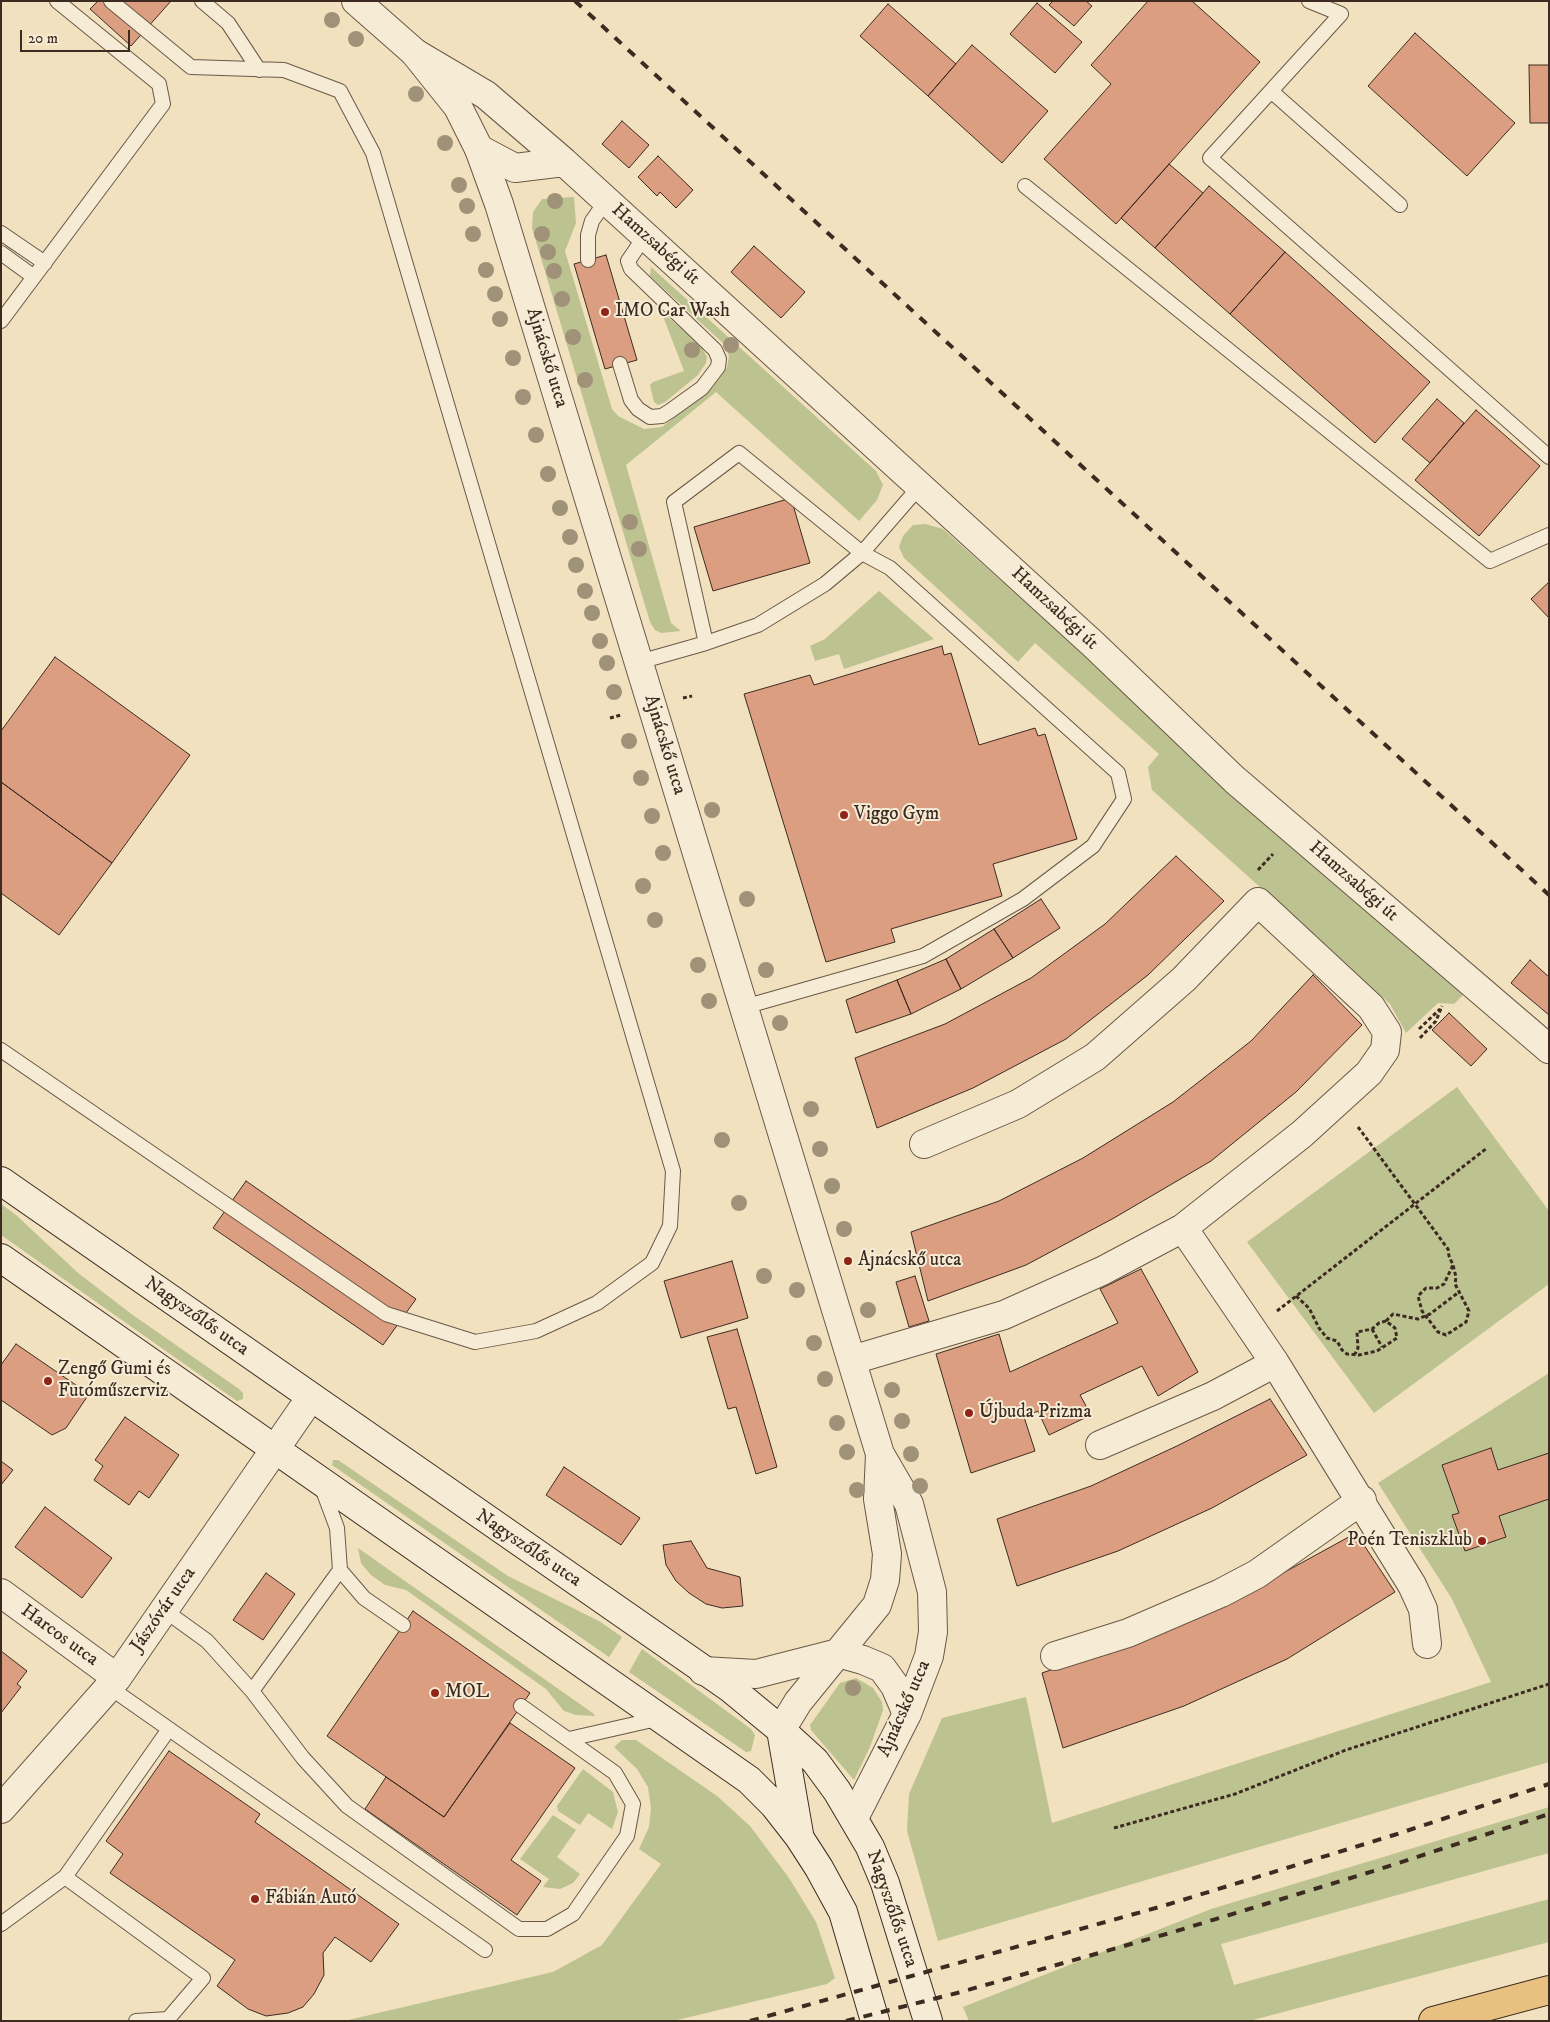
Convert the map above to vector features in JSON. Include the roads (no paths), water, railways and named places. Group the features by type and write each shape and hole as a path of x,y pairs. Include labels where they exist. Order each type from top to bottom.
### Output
{"main road":[{"path":"1433,2021 1549,1990"}],"street":[{"name":"Hamzsabégi út","path":"356,1 414,52 486,94 564,162 1101,652 1235,780 1549,1049"},
{"name":"Ajnácskő utca","path":"414,52 458,107 479,149 499,204 880,1454 909,1504 932,1592 933,1632 929,1656 907,1714 854,1818"},
{"path":"479,149 515,168 564,162"},
{"path":"852,1360 1004,1314 1102,1271 1183,1228 1302,1134 1369,1073 1385,1050 1387,1032 1371,1008 1258,902 1184,979 1095,1056 1018,1104 924,1144"},
{"name":"Nagyszőlős utca","path":"1,1181 730,1688 781,1730 815,1762 854,1818 870,1847 885,1883 928,2021"},
{"path":"1183,1228 1275,1363 1362,1500 1412,1585 1423,1609 1427,1644"},
{"path":"1,1258 749,1780 774,1805 820,1868 843,1912 875,2021"},
{"path":"1100,1445 1213,1396 1275,1363"},
{"name":"Jászóvár utca","path":"1,1809 113,1682 311,1397"},
{"name":"Ajnácskő utca","path":"781,1730 798,1702 877,1605 885,1580 887,1554 878,1499 880,1454"},
{"path":"1055,1656 1128,1633 1221,1593 1257,1574 1362,1500"},
{"name":"Harcos utca","path":"1,1593 113,1682"},
{"path":"703,1671 756,1674 838,1653 882,1668 895,1686 907,1714"},
{"path":"781,1730 799,1838"}],"lane":[{"path":"1,321 6,303 34,277 163,104 159,84 57,1"},
{"path":"1,1050 386,1314 475,1342 536,1331 597,1303 652,1263 670,1226 673,1171 373,153 340,91 284,70 191,67 111,1"},
{"path":"202,1 228,23 259,70"},
{"path":"1309,1 1341,14 1210,158 1549,457"},
{"path":"1271,91 1400,204"},
{"path":"1025,186 1490,561 1549,535"},
{"path":"588,260 588,235 592,221 606,201"},
{"path":"1,233 45,263"},
{"path":"620,364 631,400 638,409 650,417 662,416 702,388 718,367 719,359 715,350 631,269 628,262 645,236"},
{"path":"1,253 34,277"},
{"path":"706,643 674,502 739,453 862,553 890,568 1118,773 1124,799 1093,846 1023,899 923,956 744,1007"},
{"path":"638,662 706,643 758,625 825,584 862,553 920,486"},
{"path":"319,1480 337,1528 340,1570 364,1598 403,1625"},
{"path":"252,1691 340,1570"},
{"path":"164,1610 207,1641 252,1691 303,1758 347,1806 519,1929 547,1930 573,1914 627,1836 633,1804 614,1773 521,1706"},
{"path":"113,1682 169,1729 485,1950"},
{"path":"568,1739 662,1718"},
{"path":"1,1924 65,1877 169,1729"},
{"path":"65,1877 203,1978 168,2019 136,2021"}],"railway":[{"path":"575,1 1549,895"},
{"path":"750,2021 1163,1906 1394,1835 1549,1784"},
{"path":"846,2021 957,1993 1170,1933 1377,1870 1549,1814"}],"place":[{"name":"IMO Car Wash","path":"605,312"},
{"name":"Viggo Gym","path":"844,815"},
{"name":"Ajnácskő utca","path":"848,1261"},
{"name":"Zengő Gumi és Futóműszerviz","path":"48,1381"},
{"name":"Újbuda Prizma","path":"969,1413"},
{"name":"Poén Teniszklub","path":"1482,1541"},
{"name":"MOL","path":"435,1693"},
{"name":"Fábián Autó","path":"255,1899"}]}
